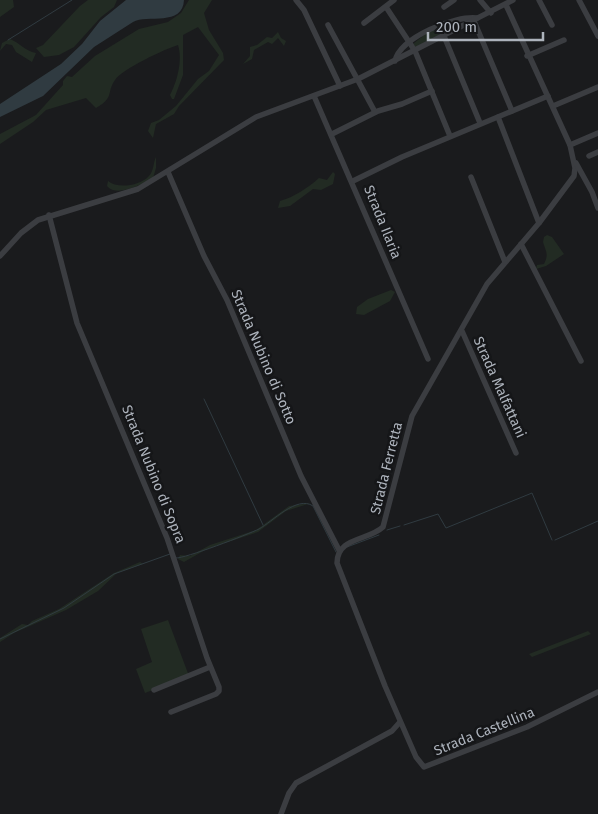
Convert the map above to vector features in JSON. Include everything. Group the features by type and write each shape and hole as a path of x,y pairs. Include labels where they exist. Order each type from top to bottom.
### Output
{"street":[{"path":"296,0 304,10 340,86"},
{"path":"364,23 394,0"},
{"path":"444,7 454,0"},
{"path":"480,0 491,13"},
{"path":"0,256 31,225 50,215 138,189 256,117 358,79 491,13 513,0"},
{"path":"539,0 552,25"},
{"path":"580,0 598,36"},
{"path":"506,5 527,56 553,106 574,159 588,185"},
{"path":"386,7 416,51 450,136"},
{"path":"395,61 397,55 411,42 435,26 469,18 476,20"},
{"path":"476,20 512,111"},
{"path":"328,25 375,112"},
{"path":"444,36 480,123"},
{"path":"527,56 564,40"},
{"path":"553,106 598,87"},
{"path":"332,134 375,112 432,91"},
{"name":"Strada Ilaria","path":"314,96 353,181 428,359"},
{"path":"353,181 450,136 548,96"},
{"path":"498,117 539,222"},
{"path":"570,145 598,133"},
{"path":"589,156 598,152"},
{"path":"574,159 574,176 595,191 598,208"},
{"name":"Strada Nubino di Sotto","path":"168,172 204,256 227,300 301,476 339,550"},
{"name":"Strada Ferretta","path":"339,550 346,544 378,532 383,527 410,423 487,284 539,222 574,176"},
{"path":"471,177 505,262"},
{"name":"Strada Nubino di Sopra","path":"50,215 77,323 167,538 219,691 171,712"},
{"path":"521,244 582,361"},
{"name":"Strada Malfattani","path":"462,331 516,453"},
{"path":"280,814 289,793 296,783 396,728 400,722 337,563 339,550"},
{"path":"154,690 210,667"},
{"name":"Strada Castellina","path":"400,722 420,763 424,767 431,766 543,720 598,692"},
{"path":"396,728 404,731"}],"shaded area":[{"path":"0,0 13,0 14,7 0,17"},
{"path":"88,0 117,0 114,7 101,17 74,47 59,55 44,57 36,48 43,45"},
{"path":"126,0 184,0 178,14 171,17 133,22 94,47 43,96 0,117 0,104 61,64 82,44 100,21"},
{"path":"189,0 212,0 204,13 209,30 223,53 224,60 179,106 174,114 156,124 153,138 148,131 151,123 159,120 176,106 198,79 209,71 219,55 198,27 183,35 183,75 174,99 170,95 178,71 180,57 178,45 126,70 112,84 106,101 96,108 86,98 46,110 33,122 0,144 0,134 36,115 63,85 63,81 67,76 72,77 95,56 139,29 168,22 181,13"},
{"path":"462,23 416,47 413,44 428,32"},
{"path":"278,32 281,38 286,41 284,46 278,38 272,44 268,42 254,50 252,59 243,64 250,56 250,47 257,45 267,37 272,38"},
{"path":"10,39 29,51 36,53 32,62 16,52 12,45 6,44 0,51 2,43"},
{"path":"156,157 156,168 153,178 130,189 117,191 107,186 108,181 123,186 140,182 152,172"},
{"path":"333,172 335,174 333,184 321,190 313,189 290,206 278,208 280,201 301,192 319,178 327,180"},
{"path":"547,235 552,237 564,254 546,266 536,269 537,265 544,264 546,261 543,242 544,237"},
{"path":"391,290 395,292 390,301 364,315 356,314 357,307 368,299"},
{"path":"311,503 286,511 258,532 207,549 184,562 178,559 180,555 190,556 210,545 256,530 289,506"},
{"path":"140,562 143,564 117,573 98,591 66,610 14,633 0,642 0,638 22,624 28,625 32,621 59,609 114,573"},
{"path":"168,620 189,676 145,693 136,669 152,662 141,629"},
{"path":"588,631 591,634 532,657 529,654"}],"waterway":[{"path":"8,40 72,0"},
{"path":"204,399 263,525"},
{"path":"404,525 438,514 446,528 532,493 552,540"},
{"path":"176,558 203,551 253,532 285,511 300,504 313,506 336,552"},
{"path":"555,540 598,521"},
{"path":"387,530 400,526"},
{"path":"347,547 379,535"},
{"path":"0,639 64,608 114,574 170,554"}]}
